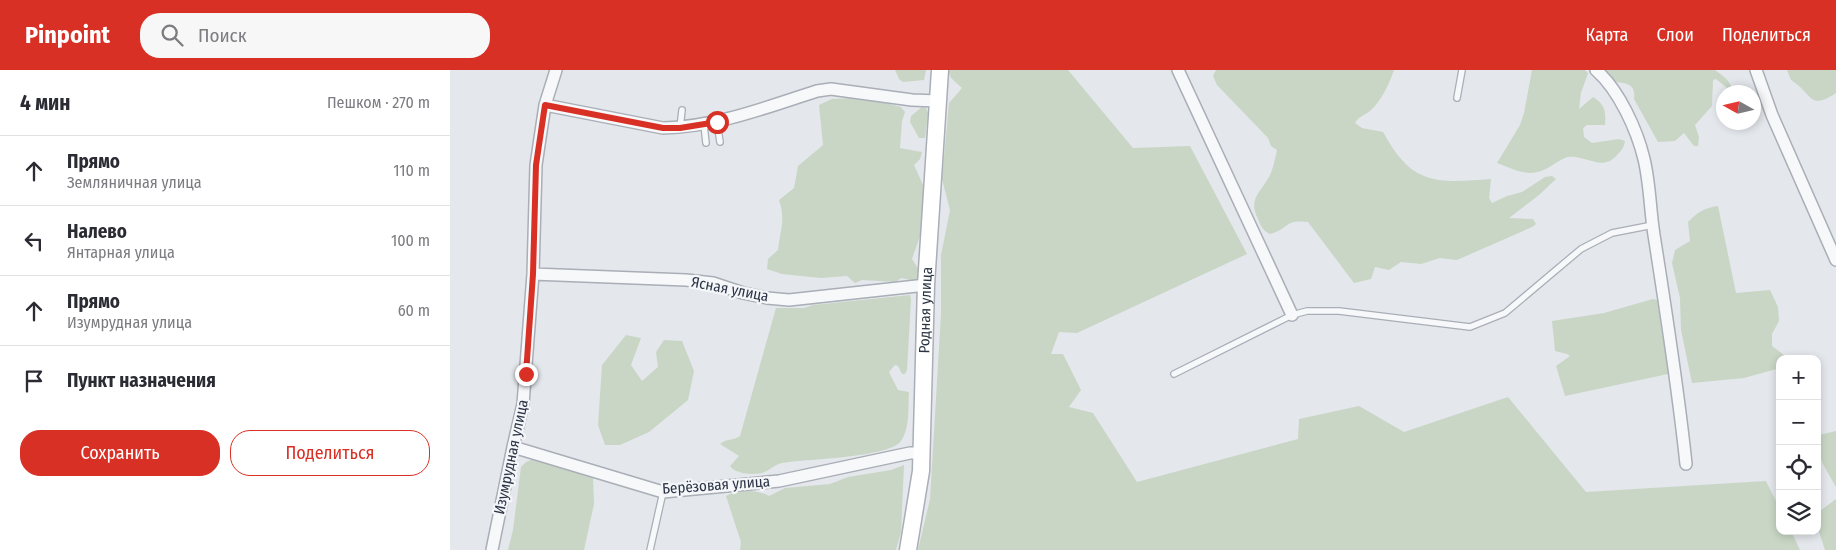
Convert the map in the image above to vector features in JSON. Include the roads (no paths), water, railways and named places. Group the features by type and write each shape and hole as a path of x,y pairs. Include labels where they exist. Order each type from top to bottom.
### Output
{"street":[{"name":"Изумрудная улица","path":"492,550 523,404 533,274 536,165 545,105 556,70"},
{"name":"Родная улица","path":"908,550 921,471 926,285 940,70"},
{"path":"1178,70 1292,315"},
{"path":"1596,70 1605,78 1629,116 1644,159 1672,343 1686,464"},
{"path":"1756,70 1772,115 1836,260"},
{"path":"545,105 663,128 680,128 717,122 817,91 831,89 912,100 937,101"},
{"name":"Ясная улица","path":"533,274 695,281 713,283 767,298 789,300 926,285"},
{"name":"Берёзовая улица","path":"513,447 663,492 779,481 910,453 922,453"}],"lane":[{"path":"1458,98 1462,70"},
{"path":"680,128 682,110"},
{"path":"717,122 720,142"},
{"path":"704,125 706,143"},
{"path":"1174,374 1292,315 1307,310 1339,311 1470,327 1506,313 1581,249 1612,233 1653,225"},
{"path":"650,550 663,492"}]}
